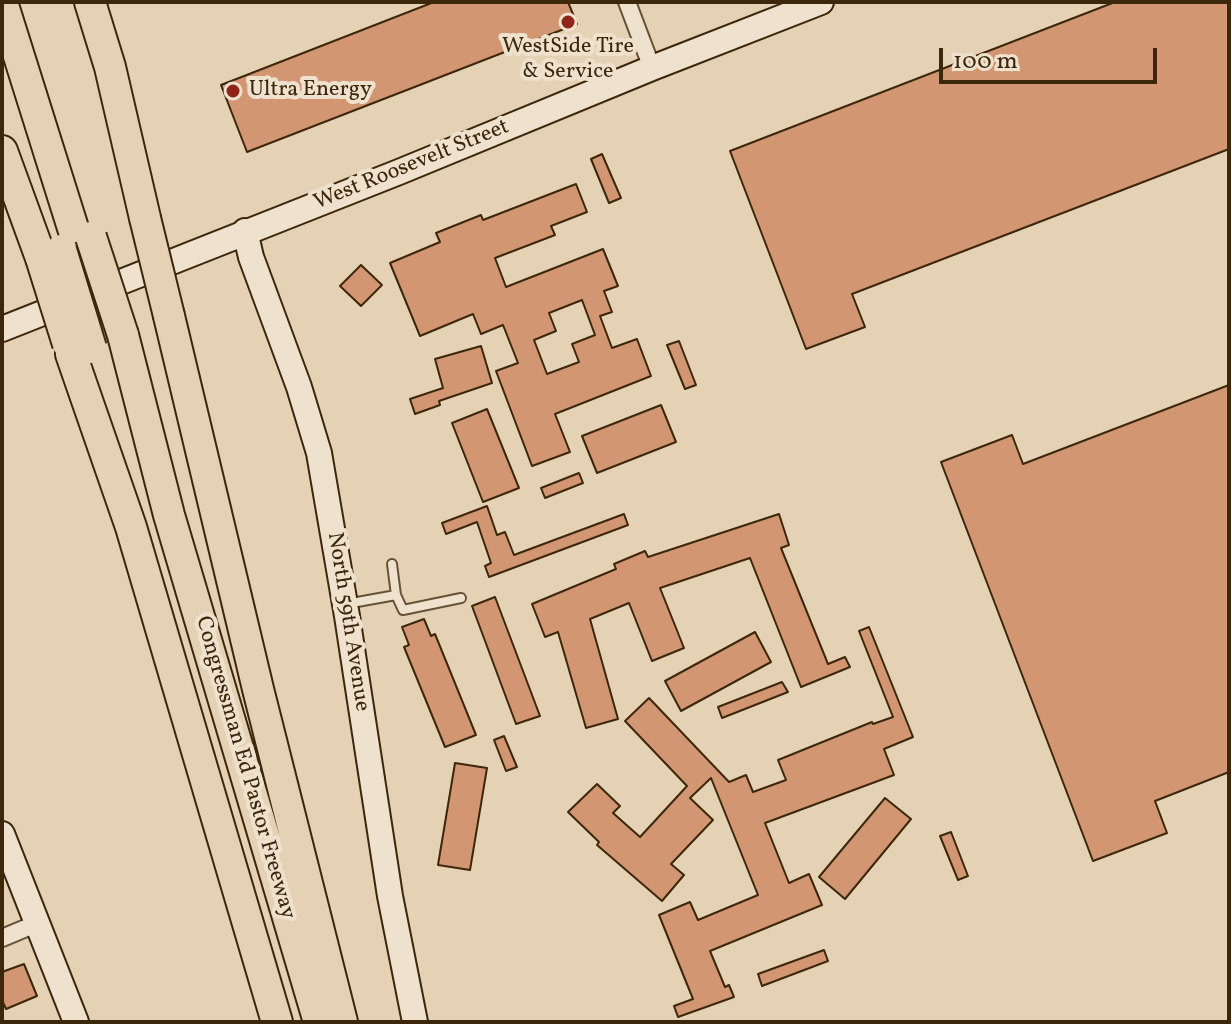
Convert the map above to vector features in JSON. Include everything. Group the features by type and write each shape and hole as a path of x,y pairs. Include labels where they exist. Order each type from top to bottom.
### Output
{"highway":[{"path":"2,2 59,251"},
{"path":"24,2 38,56 59,251"},
{"path":"90,2 110,67 258,689 342,1022"},
{"path":"2,53 90,347"},
{"path":"2,151 59,251"},
{"path":"2,196 59,251"},
{"name":"Congressman Ed Pastor Freeway","path":"90,347 169,515 319,1022"},
{"name":"Congressman Ed Pastor Freeway","path":"90,347 131,527 277,1022"}],"main road":[{"name":"West Roosevelt Street","path":"2,329 821,2"},
{"name":"North 59th Avenue","path":"245,231 251,257 299,387 319,453 387,880 415,1022"},
{"path":"2,834 76,1022"}],"street":[{"path":"627,2 652,68"},
{"path":"2,938 38,923"}],"lane":[{"path":"392,564 396,595 403,610 461,598"},
{"path":"345,604 396,595"}],"building":[{"path":"434,2 568,2 577,24 247,152 221,85"},
{"path":"1115,2 1229,2 1229,149 852,294 865,327 806,349 730,151"},
{"path":"602,154 621,198 609,203 591,159"},
{"path":"576,184 587,212 551,226 555,235 495,258 506,287 603,249 618,286 604,291 612,312 600,316 612,348 637,339 651,376 555,414 570,452 532,466 496,371 518,363 503,325 481,334 473,314 420,336 390,263 440,242 436,233 481,215 483,220","holes":["582,300 595,335 572,344 579,362 547,374 534,340 556,331 549,313"]},
{"path":"361,265 382,285 361,306 340,286"},
{"path":"679,341 696,385 685,389 667,345"},
{"path":"481,346 492,383 439,401 440,405 415,414 410,399 443,388 435,359"},
{"path":"1229,385 1229,772 1155,801 1167,833 1093,861 941,462 1012,435 1023,464"},
{"path":"661,405 676,442 597,473 582,436"},
{"path":"487,409 519,488 483,502 452,423"},
{"path":"579,473 583,483 545,498 541,488"},
{"path":"487,506 497,535 505,532 514,555 624,514 628,525 489,577 485,566 491,563 477,522 446,534 442,523"},
{"path":"779,514 789,545 781,548 828,664 845,657 850,667 801,687 750,558 660,588 684,648 652,661 629,603 590,619 618,719 586,728 558,632 545,637 532,604 616,569 614,564 645,551 648,557"},
{"path":"495,597 540,716 516,724 472,606"},
{"path":"424,619 431,636 435,634 476,735 445,747 404,647 409,645 402,627"},
{"path":"869,627 913,737 884,749 894,775 765,823 789,883 809,874 822,905 710,951 725,987 729,985 734,997 678,1017 674,1006 693,999 659,915 690,902 698,920 758,895 711,778 690,798 713,820 671,864 684,875 662,901 597,845 599,842 568,812 597,784 620,806 613,813 640,837 687,786 625,721 649,698 729,782 746,775 753,792 786,780 778,760 872,722 893,717 859,631"},
{"path":"755,632 771,662 681,711 665,681"},
{"path":"782,682 788,692 722,718 718,707"},
{"path":"504,736 517,767 506,771 494,740"},
{"path":"455,763 487,768 470,870 438,865"},
{"path":"885,798 911,819 845,899 819,877"},
{"path":"951,832 968,876 958,880 940,836"},
{"path":"824,950 828,961 762,986 758,974"},
{"path":"24,964 37,996 6,1009 2,1000 2,972"}],"place":[{"name":"WestSide Tire & Service","path":"568,22"},
{"name":"Ultra Energy","path":"233,91"}]}
